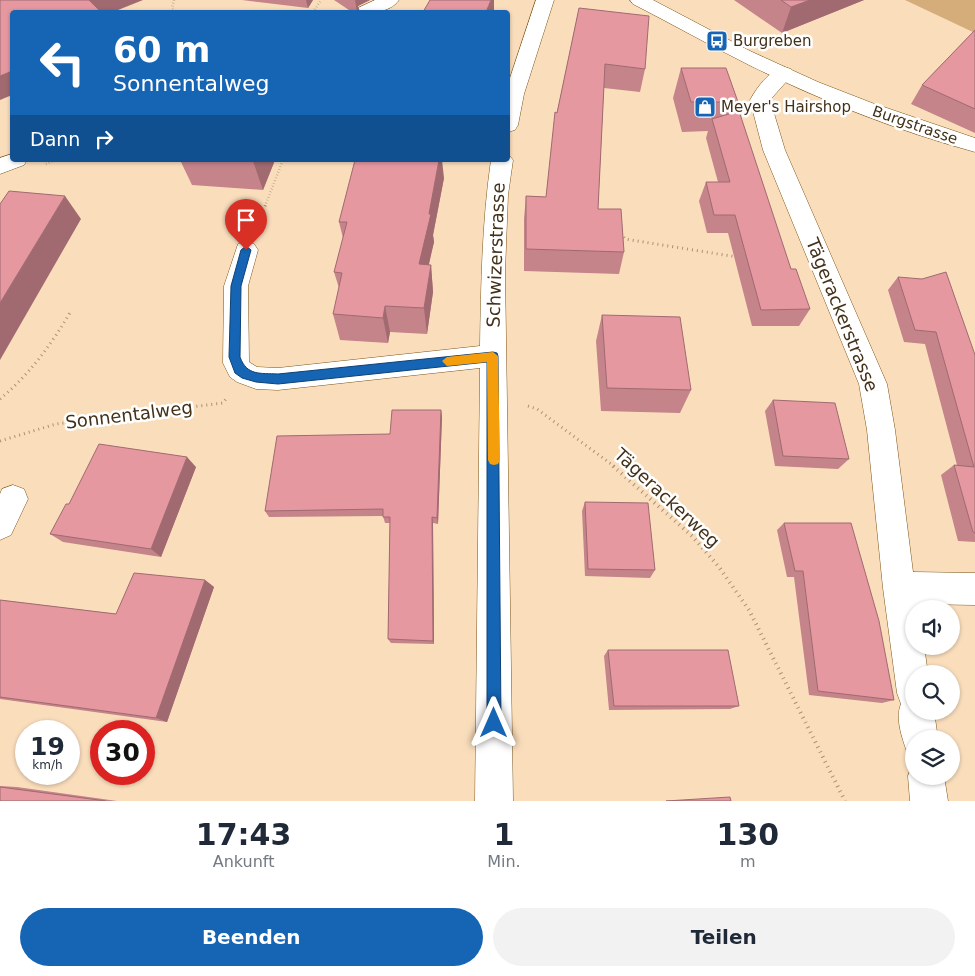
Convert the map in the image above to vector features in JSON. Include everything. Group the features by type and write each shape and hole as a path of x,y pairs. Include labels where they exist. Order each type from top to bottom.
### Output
{"street":[{"path":"368,10 390,0"},
{"path":"510,115 514,94 545,0"},
{"name":"Burgstrasse","path":"639,0 750,58 784,73 868,108 975,145"},
{"name":"Tägerackerstrasse","path":"784,73 764,92 760,100 774,150 873,384 881,430 910,665"},
{"name":"Schwizerstrasse","path":"494,801 494,230 502,162"},
{"path":"246,250 236,286 235,357 239,369 246,374 256,378 278,379 493,356"},
{"path":"899,588 975,589"},
{"path":"927,785 929,801"}],"path":[{"path":"246,250 260,220 282,162"},
{"path":"620,230 625,239 691,252 740,257"},
{"path":"0,400 13,390 40,362 71,311"},
{"name":"Sonnentalweg","path":"0,441 56,424 223,403 246,374"},
{"name":"Tägerackerweg","path":"494,396 537,409 610,463 692,536 719,567 749,610 845,801"}],"shaded area":[{"path":"905,0 975,0 975,33"}],"building":[{"path":"0,0 89,0 99,10 10,10 10,72 0,76"},
{"path":"430,0 491,0 487,10 424,10"},
{"path":"781,0 810,0 791,7"},
{"path":"579,8 649,16 645,69 605,64 598,209 621,209 624,252 526,249 526,196 546,197 555,112 557,113"},
{"path":"975,30 975,109 922,85"},
{"path":"681,68 726,68 738,102 691,102"},
{"path":"739,111 791,269 796,269 810,309 761,310 735,215 714,215 706,182 730,182 712,119"},
{"path":"354,162 439,162 429,214 431,214 419,264 431,265 424,308 385,306 383,318 333,314 342,273 334,272 347,222 339,222"},
{"path":"9,191 65,196 0,303 0,204"},
{"path":"946,272 975,355 975,533 973,532 954,465 974,467 936,332 915,330 898,277 922,279"},
{"path":"602,315 680,317 691,390 607,388"},
{"path":"773,400 835,403 849,459 783,456"},
{"path":"392,410 441,410 437,518 432,517 433,641 388,639 390,517 383,517 383,509 265,511 277,436 390,434"},
{"path":"99,444 187,457 151,549 50,534 66,504 69,504"},
{"path":"585,502 648,503 655,570 588,569"},
{"path":"784,523 851,523 879,621 894,700 818,691 803,571 795,571"},
{"path":"134,573 205,580 156,718 0,697 0,600 116,614"},
{"path":"608,650 728,650 739,706 614,706"},
{"path":"0,787 106,801 0,801"},
{"path":"730,797 731,801 666,801"}],"slow traffic":[{"path":"447,361 493,356 494,460"}],"place":[{"name":"Burgreben","path":"717,41"},
{"name":"Meyer's Hairshop","path":"705,107"}],"route":[{"path":"246,250 236,286 235,357 239,369 246,374 256,378 278,379 493,356 494,723"}]}
